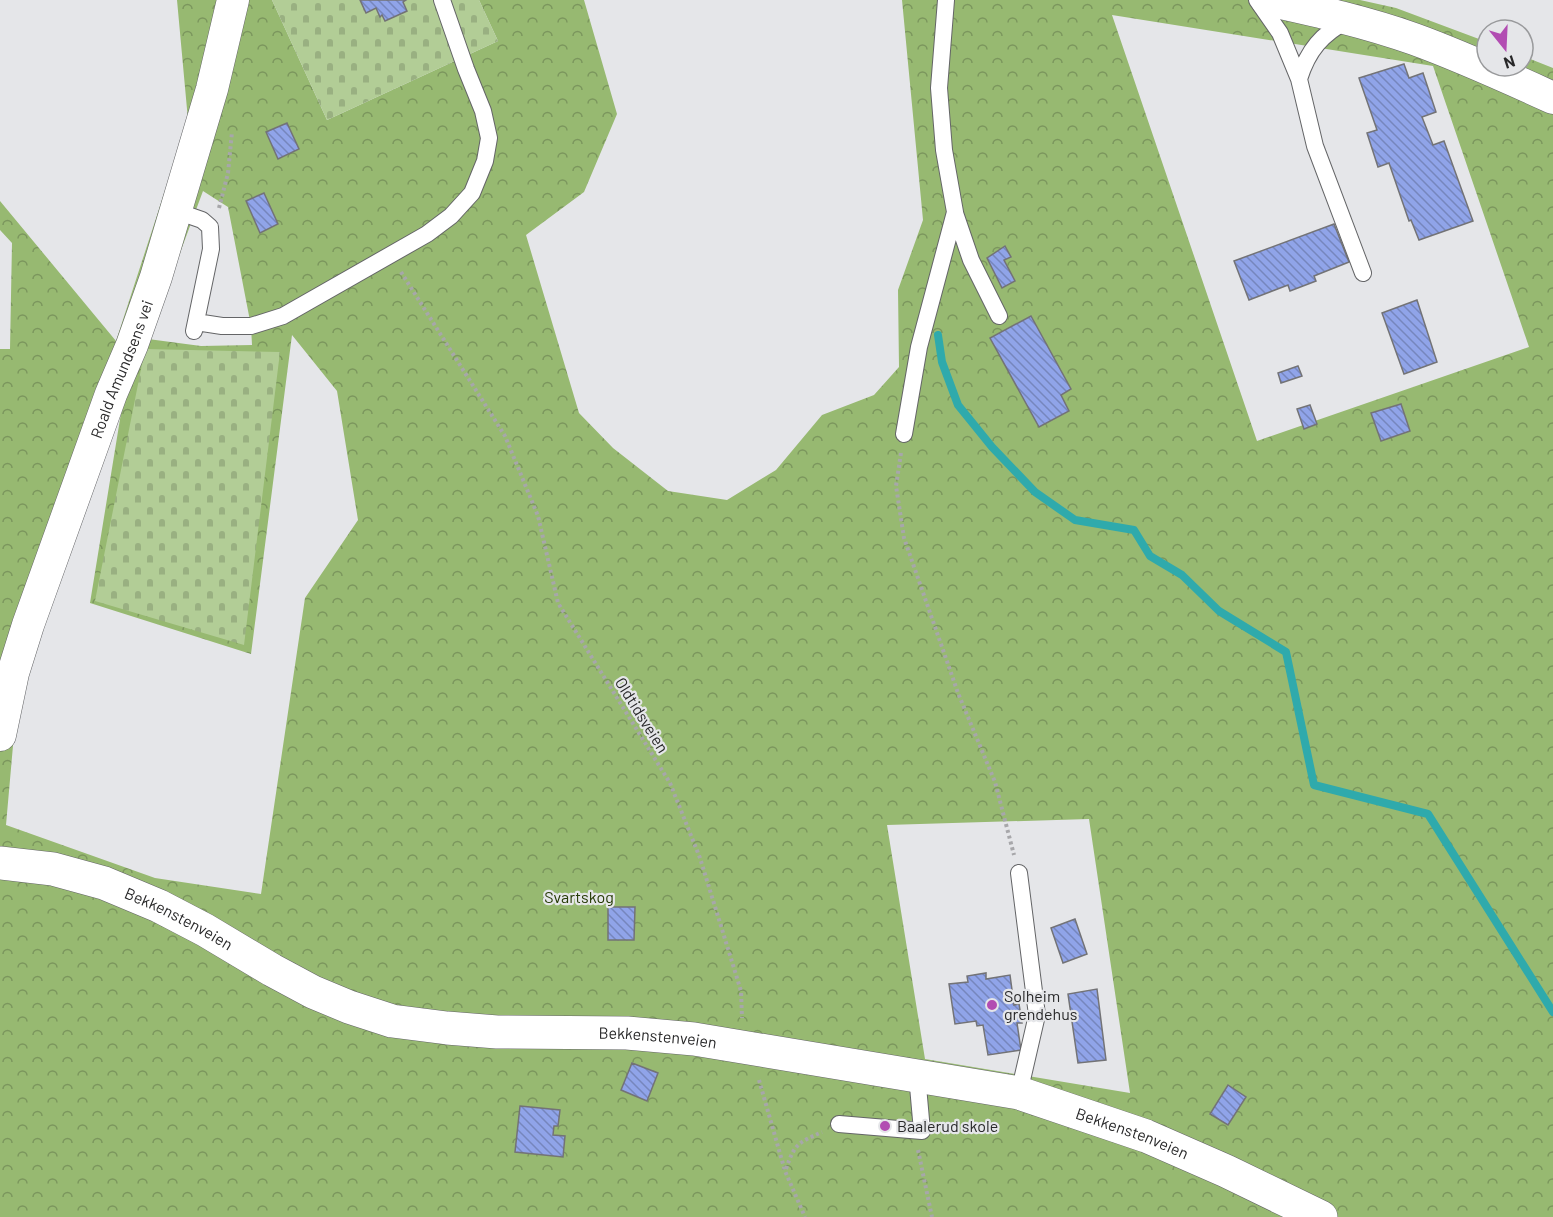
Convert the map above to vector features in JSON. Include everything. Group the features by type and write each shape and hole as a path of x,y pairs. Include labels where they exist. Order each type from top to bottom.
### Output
{"main road":[{"name":"Bekkenstenveien","path":"0,863 53,869 104,883 159,906 313,992 392,1021 497,1032 627,1033 694,1040 1020,1093 1146,1136 1226,1171 1321,1217"}],"street":[{"name":"Roald Amundsens vei","path":"0,735 13,673 28,625 111,394 132,345 176,211 212,89 233,0"},
{"path":"1267,0 1349,19 1413,39 1454,54 1553,98"}],"lane":[{"path":"176,211 202,220 210,227 211,249 195,326 251,327 283,316 391,256 451,216 472,193 485,161 489,138 483,111 442,0"},
{"path":"946,0 939,88 944,150 955,212 971,260 999,316"},
{"path":"1257,0 1280,33 1299,79 1315,146 1363,273"},
{"path":"1299,79 1309,52 1338,25 1349,19"},
{"path":"904,434 919,347 955,212"},
{"path":"1019,873 1037,1015 1020,1093"},
{"path":"839,1124 922,1131 918,1075"}],"path":[{"name":"Oldtidsveien","path":"391,256 505,436 538,516 558,603 670,783 700,858 741,991 742,1023 785,1171 805,1217"},
{"path":"904,434 896,486 904,538 958,693 995,782 1019,873"},
{"path":"785,1171 791,1153 799,1142 839,1124"},
{"path":"922,1131 918,1152 932,1217"}],"green space":[{"name":"Svartskog","path":"177,0 272,0 327,120 498,41 479,0 584,0 617,114 584,192 526,235 579,413 613,448 668,491 727,500 776,470 822,415 874,395 899,367 898,290 923,220 902,0 1360,0 1396,8 1475,38 1475,78 1535,78 1535,61 1553,68 1553,1217 0,1217 0,349 10,349 12,243 0,230 0,201 116,341 188,120","holes":["1112,15 1433,66 1529,347 1257,441","203,191 228,207 251,326 252,345 201,346 148,339","292,335 337,391 358,520 305,598 261,894 155,878 6,825 18,689 122,407 90,603 251,654","1089,819 1130,1093 925,1059 887,825"]},
{"path":"272,0 479,0 498,41 327,120"},
{"path":"145,349 280,352 244,645 95,601"}],"building":[{"path":"360,0 406,0 403,2 407,11 385,21 382,15 380,17 376,8 366,13"},
{"path":"1404,64 1409,78 1423,73 1436,112 1422,117 1433,145 1444,141 1473,221 1419,240 1411,220 1409,221 1389,163 1378,167 1367,133 1377,130 1359,78"},
{"path":"287,123 299,149 278,159 266,132"},
{"path":"264,193 278,224 260,233 246,201"},
{"path":"1334,224 1349,262 1314,276 1316,281 1290,291 1288,285 1249,300 1234,261"},
{"path":"1005,246 1011,257 1004,260 1015,281 1002,288 987,258"},
{"path":"1417,300 1437,362 1404,374 1382,313"},
{"path":"1031,316 1071,389 1061,395 1069,411 1039,427 990,338"},
{"path":"1298,366 1302,376 1281,383 1278,373"},
{"path":"1401,404 1410,431 1381,441 1371,413"},
{"path":"1310,405 1317,424 1304,429 1297,409"},
{"path":"608,907 635,907 634,940 608,940"},
{"path":"1075,919 1087,954 1063,963 1051,928"},
{"path":"986,973 986,979 1010,975 1014,1005 1019,1004 1022,1023 1017,1023 1021,1050 988,1055 983,1025 977,1026 976,1021 955,1024 949,984 968,982 967,976"},
{"path":"1097,989 1106,1060 1078,1063 1068,994"},
{"path":"632,1063 658,1073 647,1101 621,1090"},
{"path":"1228,1085 1246,1097 1228,1125 1210,1114"},
{"path":"520,1106 560,1110 558,1126 554,1126 553,1135 565,1136 563,1157 515,1152"}],"waterway":[{"path":"938,335 942,362 958,405 992,447 1035,492 1075,520 1134,530 1150,556 1182,575 1219,611 1286,652 1314,785 1428,814 1553,1012"}],"place":[{"name":"Solheim grendehus","path":"992,1005"},
{"name":"Baalerud skole","path":"885,1126"}]}
